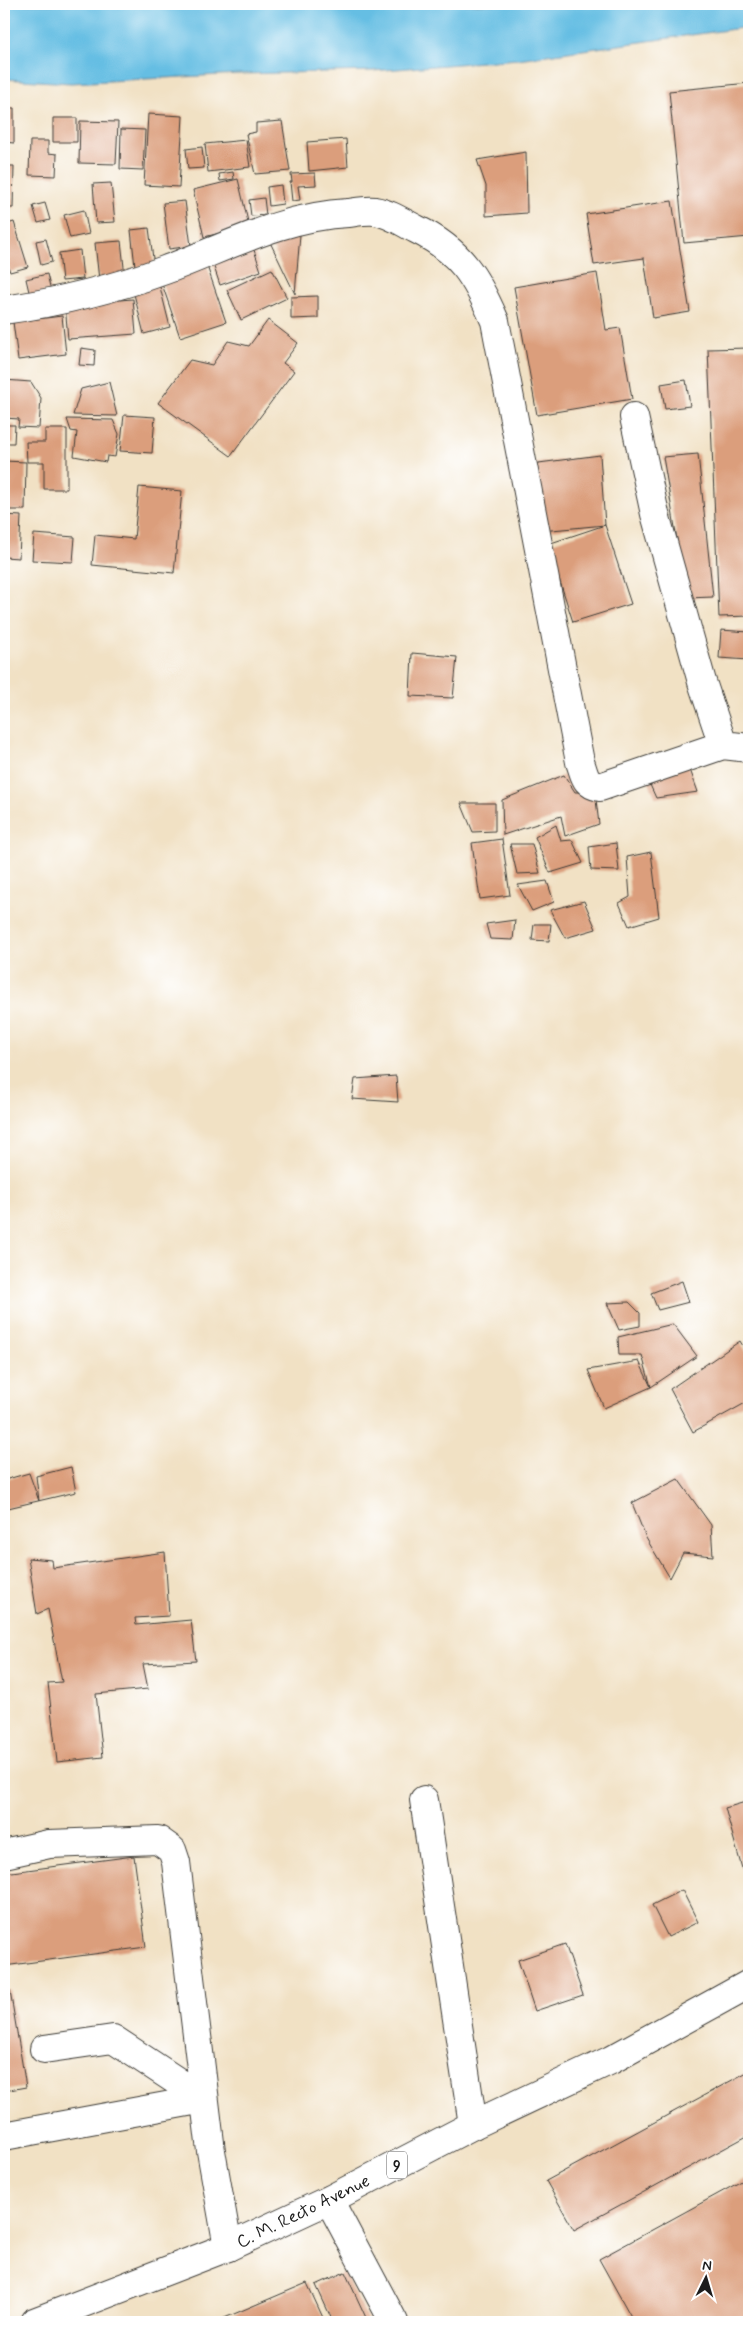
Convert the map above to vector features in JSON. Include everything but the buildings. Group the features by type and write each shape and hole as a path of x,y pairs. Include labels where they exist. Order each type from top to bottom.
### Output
{"main road":[{"path":"4,310 34,306 105,290 165,270 301,218 338,213 375,211 399,220 429,236 464,262 480,286 495,321 580,762 587,781 591,785 600,786 736,747 702,682 655,514 634,417"},
{"path":"424,1800 473,2125"},
{"path":"4,1854 49,1844 158,1840 172,1850 176,1862 210,2151 228,2247"},
{"name":"C. M. Recto Avenue","path":"34,2322 228,2247 329,2200 473,2125 611,2060 748,1987"},
{"path":"44,2048 113,2039 204,2098"},
{"path":"4,2136 204,2098"},
{"path":"329,2200 394,2322"}],"water":[{"path":"4,4 749,4 749,27 518,59 373,71 239,74 71,83 4,79"}]}
